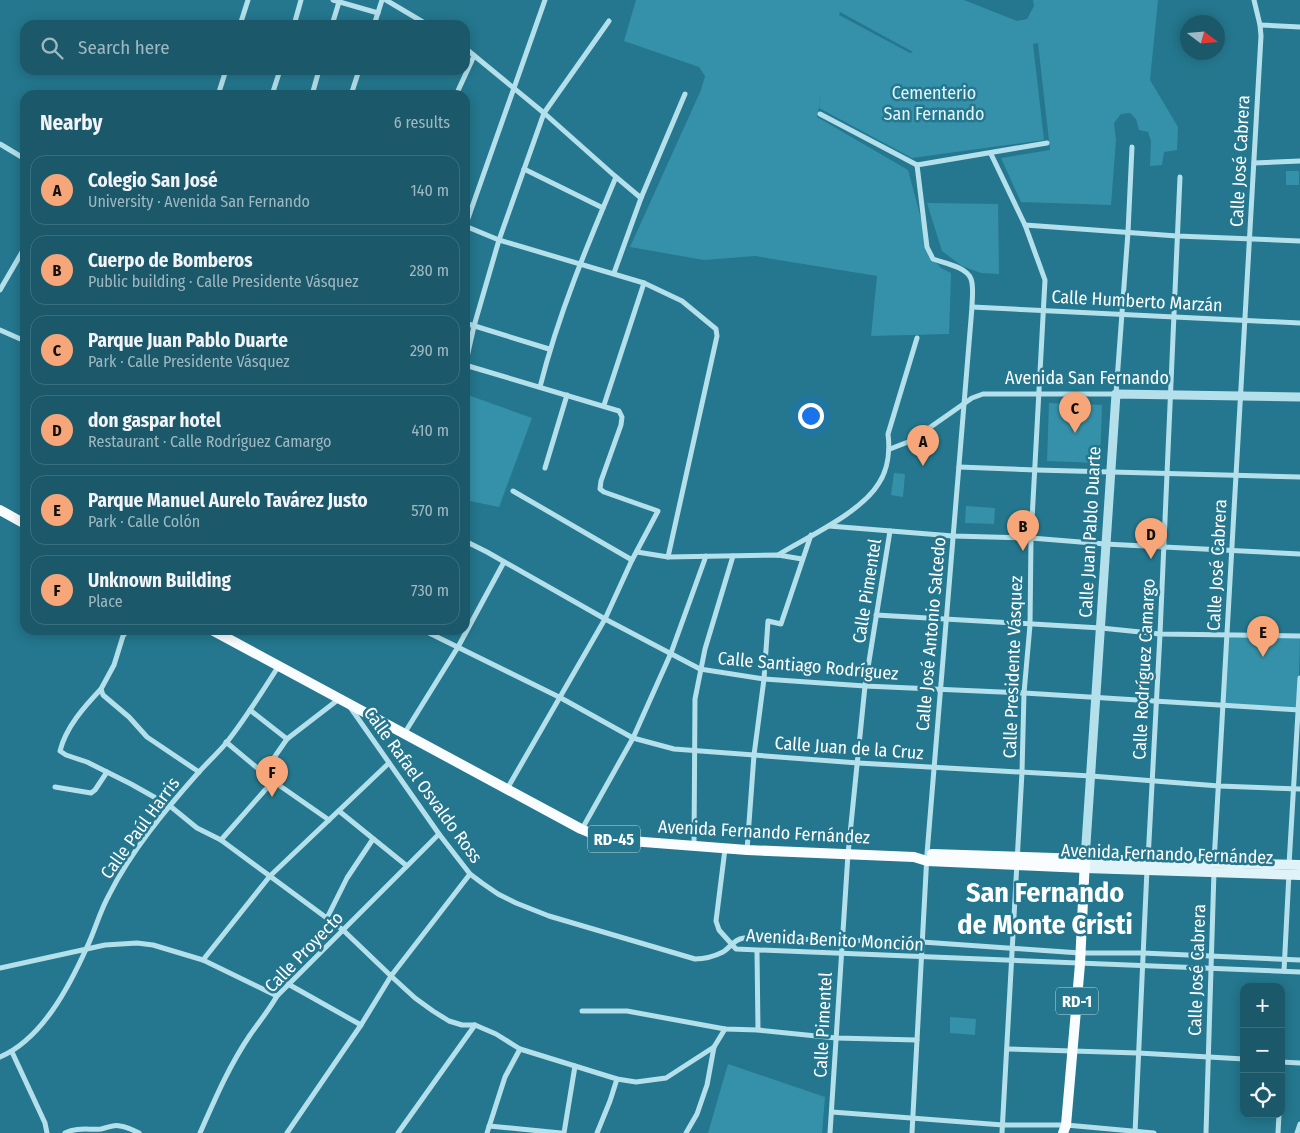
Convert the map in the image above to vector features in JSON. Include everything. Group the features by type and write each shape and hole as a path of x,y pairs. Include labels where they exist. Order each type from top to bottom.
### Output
{"main road":[{"path":"0,510 20,521"},
{"name":"RD-45","path":"221,635 343,701"},
{"name":"Avenida Fernando Fernández","path":"343,701 581,829 605,839 747,850 1148,866 1214,873 1289,870 1300,866"},
{"name":"Avenida Fernando Fernández","path":"1148,866 1214,862 1289,870 1300,875"},
{"name":"RD-1","path":"1064,1129 1080,964 1085,863"}],"street":[{"path":"242,20 248,0"},
{"path":"295,20 301,0"},
{"path":"376,20 384,0 419,20"},
{"path":"470,212 545,0"},
{"name":"Calle José Cabrera","path":"1206,1133 1214,862 1231,551 1242,396 1244,320 1250,240 1260,25 1254,0"},
{"path":"333,20 336,1 378,13"},
{"path":"470,343 499,240 544,113 609,21"},
{"path":"1260,25 1300,27"},
{"path":"470,52 544,113 640,198"},
{"path":"470,65 474,56"},
{"path":"220,90 224,75"},
{"path":"274,90 278,75"},
{"path":"313,90 318,75"},
{"path":"353,90 357,75"},
{"path":"458,90 465,75"},
{"path":"614,273 640,198 685,94"},
{"path":"820,114 917,165 1046,144"},
{"path":"0,144 20,157"},
{"name":"Calle Juan Pablo Duarte","path":"1085,863 1120,314 1128,232 1132,147"},
{"name":"Calle Presidente Vásquez","path":"991,154 1026,225 1046,280 1031,538 1030,624 1024,693 1022,772 1002,1133"},
{"path":"1254,163 1300,161"},
{"name":"Calle José Antonio Salcedo","path":"912,1133 927,857 972,307 972,280 968,274 958,268 933,259 927,247 917,165"},
{"path":"524,169 603,208"},
{"path":"540,387 550,349 580,264 616,177"},
{"name":"Calle Rodríguez Camargo","path":"1135,1132 1155,701 1160,634 1180,177"},
{"path":"1026,225 1177,236 1300,241"},
{"path":"470,228 499,240 644,283 682,301 716,329 717,336 668,557"},
{"path":"0,290 20,256"},
{"path":"604,405 644,283"},
{"name":"Calle Humberto Marzán","path":"972,307 1300,323"},
{"path":"470,325 550,349"},
{"path":"0,330 20,339"},
{"path":"778,555 829,526 859,504 879,483 890,448 888,434 916,338"},
{"path":"470,366 619,411 622,417 600,489 658,511 632,560 605,619 507,789"},
{"name":"Avenida San Fernando","path":"890,448 908,442 972,398 983,394 1170,394 1300,397"},
{"path":"545,468 567,395"},
{"path":"959,467 1300,477"},
{"path":"513,491 632,560"},
{"path":"829,526 953,536 1031,538 1105,544 1300,554"},
{"name":"Calle Pimentel","path":"830,1133 848,854 865,686 890,531"},
{"path":"747,850 754,755 764,679 768,620 781,624 811,535"},
{"path":"797,543 805,551"},
{"name":"Calle Santiago Rodríguez","path":"470,544 700,670 764,679 865,686 1024,693 1299,710"},
{"path":"637,552 668,557 778,555 802,559"},
{"path":"581,829 633,738 671,654 706,556"},
{"path":"694,846 695,699 705,649 733,556"},
{"path":"470,624 504,562"},
{"path":"876,615 1101,628 1160,634 1300,636"},
{"path":"125,635 114,665 101,689 85,706 73,724 60,751 87,762 170,806 197,828 221,840 343,930 415,998 450,1021 462,1025 475,1025 496,1034 520,1049 617,1079 636,1082 666,1078 714,1047"},
{"name":"Calle Juan de la Cruz","path":"434,635 561,698 633,738 674,749 858,763 1092,776 1219,786 1297,789"},
{"path":"404,734 464,635"},
{"name":"Calle Paúl Harris","path":"0,1058 12,1052 34,1033 57,1004 86,949 109,894 136,851 170,806 226,742 278,667"},
{"path":"1284,972 1289,870 1297,789 1300,678"},
{"path":"101,689 102,694 129,717 147,737 199,772"},
{"path":"264,772 287,739 343,701"},
{"name":"Calle Rafael Osvaldo Ross","path":"343,701 470,874 498,894 549,916 695,959 705,958 722,952 731,946"},
{"path":"250,710 287,739"},
{"path":"226,742 273,781 329,820"},
{"path":"203,960 270,876 389,763"},
{"path":"55,787 91,793 107,772"},
{"path":"221,840 273,781"},
{"path":"339,811 407,866"},
{"name":"Calle Proyecto","path":"200,1133 227,1074 250,1034 269,1010 277,996 439,834"},
{"path":"327,918 347,878 373,839"},
{"path":"725,848 716,921 719,930 731,946"},
{"path":"286,1133 361,1025 392,976 470,874"},
{"name":"Avenida Benito Monción","path":"1300,960 1143,953 1080,953 922,942 744,938 736,940 731,946 736,949 757,951 1300,972"},
{"path":"0,968 105,945 138,943 153,945 203,960 277,996"},
{"path":"757,951 758,1030"},
{"path":"288,984 361,1025"},
{"path":"582,1011 627,1011 725,1029 758,1030 836,1038 917,1040"},
{"path":"398,1133 475,1025"},
{"path":"686,1133 697,1114 714,1047 725,1029"},
{"path":"1007,1048 1138,1053 1240,1060"},
{"path":"487,1133 505,1077 520,1049"},
{"path":"12,1052 45,1123 47,1133"},
{"path":"1285,1062 1300,1063"},
{"path":"489,1126 562,1133 576,1066"},
{"path":"597,1133 617,1079"},
{"path":"832,1112 1002,1125 1154,1133"},
{"path":"1278,1133 1279,1118"},
{"path":"1297,1133 1300,1124"},
{"path":"65,1133 82,1128 99,1129 114,1125 139,1133"}],"green space":[{"name":"Cementerio San Fernando","path":"636,0 964,0 1017,21 1027,19 1034,6 1033,0 1158,0 1150,80 1178,127 1177,150 1164,152 1162,165 1150,166 1151,141 1148,132 1139,130 1136,119 1130,113 1121,114 1114,123 1116,140 1111,205 1021,202 1001,158 1050,150 1038,43 1033,44 1044,140 912,158 819,108 822,90 817,117 908,170 931,256 941,268 951,273 949,334 871,336 877,276 755,256 704,260 630,247 701,90 705,76 699,67 624,41","holes":["840,12 913,52 910,53 839,15"]},
{"path":"1286,171 1299,171 1299,185 1286,185"},
{"path":"927,203 998,204 999,274 981,273 962,266 942,251"},
{"path":"470,396 532,418 499,507 470,501"},
{"path":"1049,403 1102,405 1100,463 1047,461"},
{"path":"894,473 905,474 903,497 891,495"},
{"path":"966,506 995,508 994,524 965,523"},
{"path":"1227,635 1300,636 1298,710 1224,706"},
{"path":"950,1017 976,1019 975,1035 950,1033"},
{"path":"728,1064 825,1097 822,1133 708,1133"}],"place":[{"name":"Parque Juan Pablo Duarte","path":"1075,433"},
{"name":"Colegio San José","path":"923,466"},
{"name":"Cuerpo de Bomberos","path":"1023,551"},
{"name":"don gaspar hotel","path":"1151,559"},
{"name":"Parque Manuel Aurelo Tavárez Justo","path":"1263,657"},
{"name":"Unknown Building","path":"272,797"}],"district":[{"name":"San Fernando de Monte Cristi","path":"1045,908"}]}
